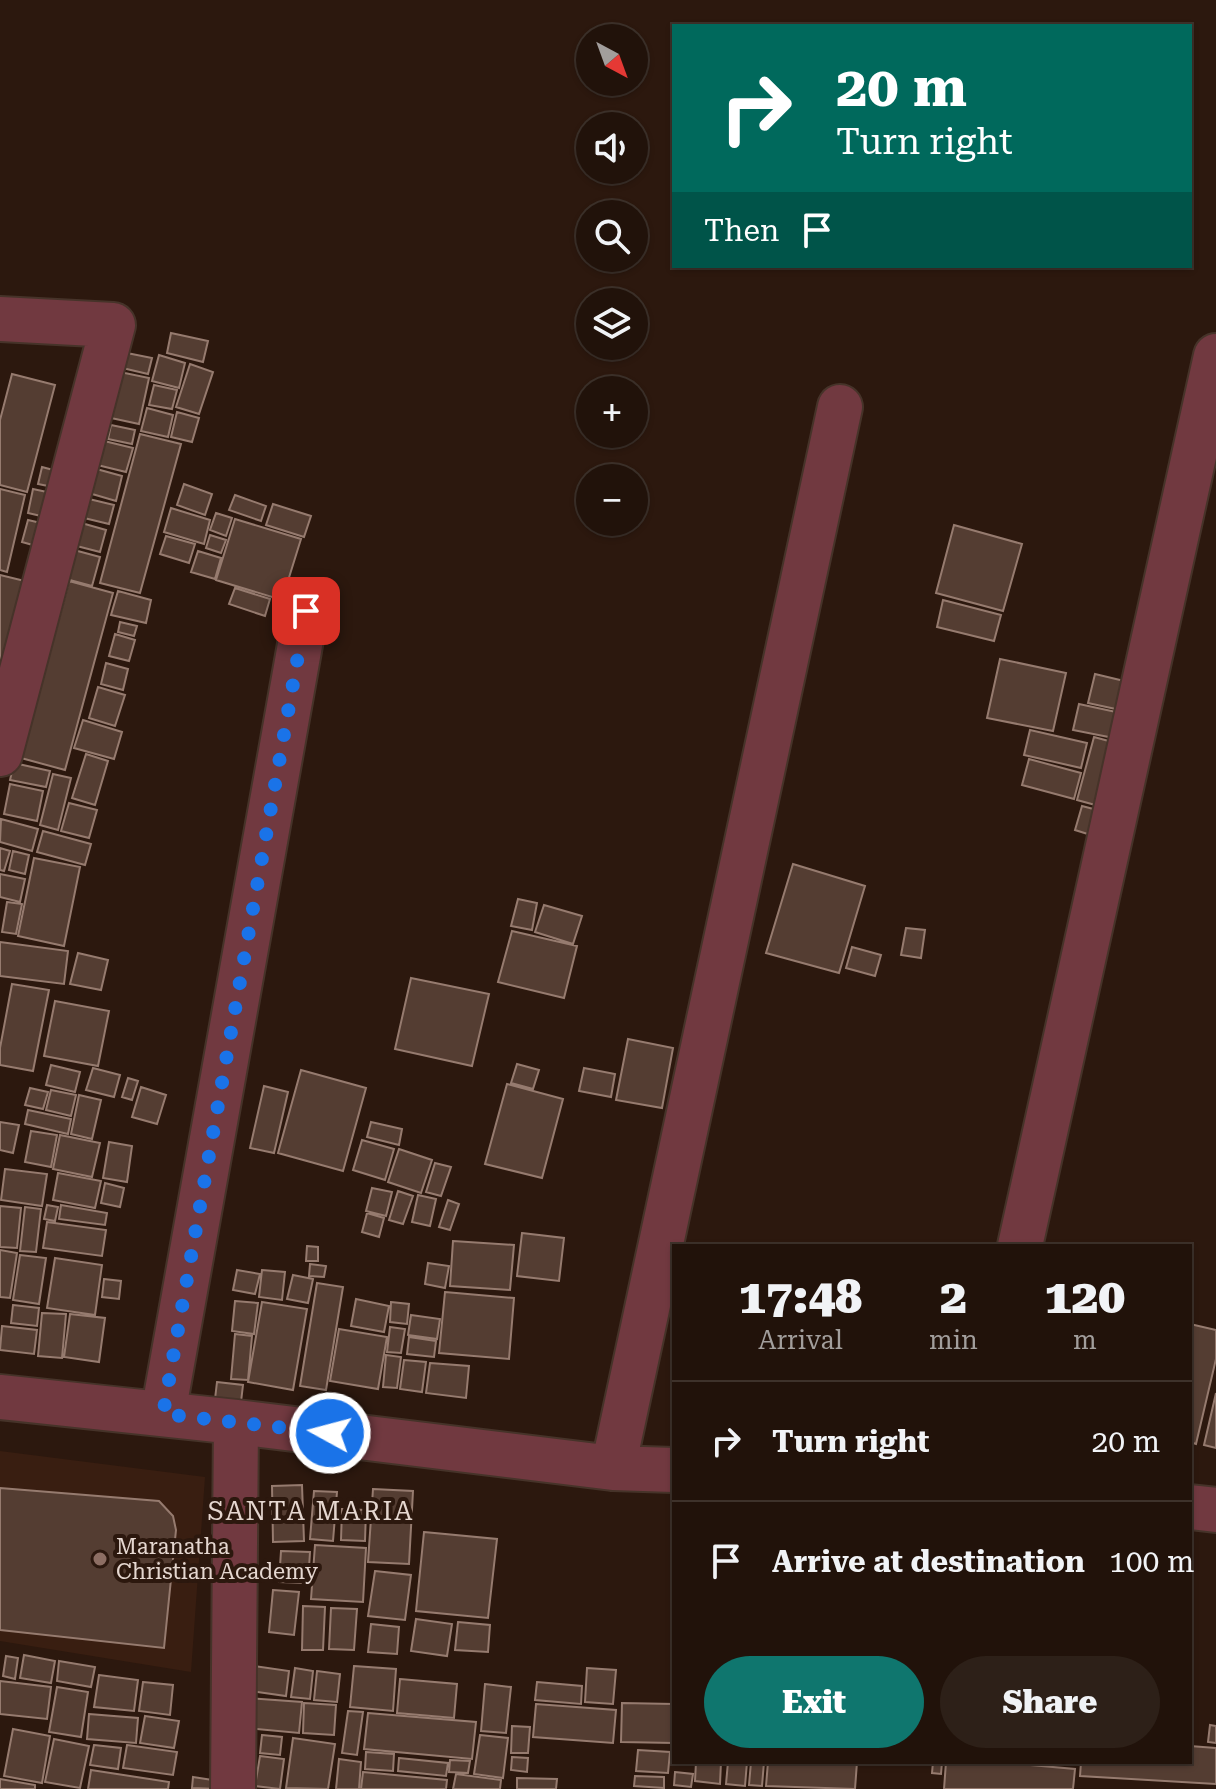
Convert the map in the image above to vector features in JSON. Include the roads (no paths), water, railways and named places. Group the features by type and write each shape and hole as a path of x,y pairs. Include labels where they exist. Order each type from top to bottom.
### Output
{"street":[{"path":"0,319 113,325 0,754"},
{"path":"1020,1244 1216,356"},
{"path":"613,1468 840,407"},
{"path":"163,1414 306,611"},
{"path":"0,1397 613,1468 672,1470"},
{"path":"233,1789 236,1422"},
{"path":"1192,1507 1216,1510"}],"place":[{"name":"Maranatha Christian Academy","path":"100,1559"}],"district":[{"name":"SANTA MARIA","path":"311,1511"}]}
